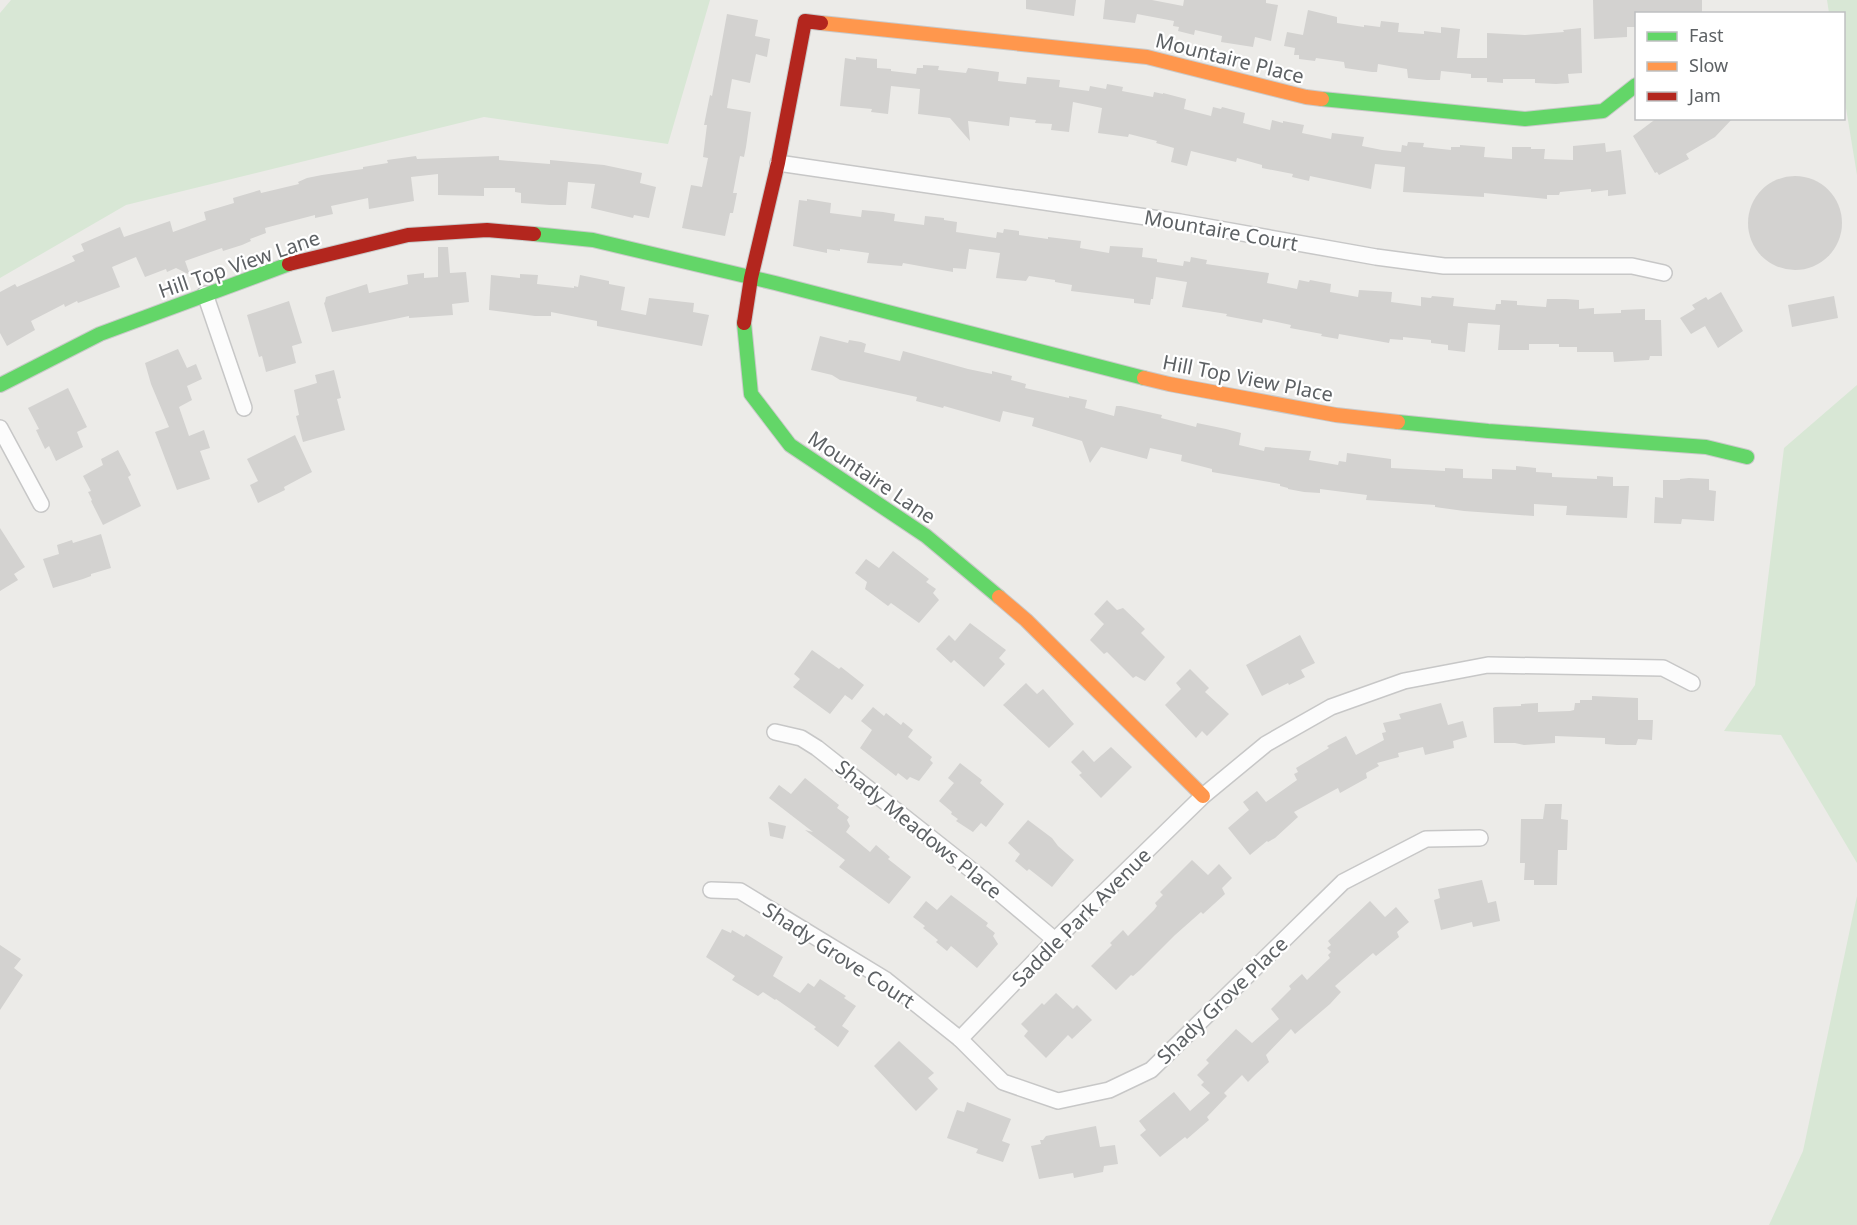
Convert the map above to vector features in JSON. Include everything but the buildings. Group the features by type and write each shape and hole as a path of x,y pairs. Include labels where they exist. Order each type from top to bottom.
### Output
{"street":[{"name":"Mountaire Place","path":"805,21 1147,57 1306,98 1525,119 1603,111 1635,86"},
{"name":"Mountaire Lane","path":"805,21 778,163 751,278 742,329 751,394 790,445 926,536 1026,620 1203,796"},
{"name":"Mountaire Court","path":"778,163 1180,222 1376,257 1444,266 1632,266 1664,273"},
{"name":"Hill Top View Lane","path":"0,386 100,334 204,294 294,262 408,235 487,230 593,240 751,278"},
{"name":"Hill Top View Place","path":"751,278 1170,384 1324,413 1488,431 1706,447 1747,457"},
{"path":"204,294 244,408"},
{"path":"0,428 41,504"},
{"name":"Saddle Park Avenue","path":"960,1039 1055,940 1203,796 1266,744 1331,707 1404,681 1488,665 1663,668 1692,683"},
{"name":"Shady Meadows Place","path":"775,732 801,738 817,748 984,880 1055,940"},
{"name":"Shady Grove Place","path":"960,1039 1003,1082 1058,1101 1109,1090 1151,1070 1343,882 1426,839 1480,838"},
{"name":"Shady Grove Court","path":"711,890 740,891 886,980 960,1039"}],"green space":[{"path":"11,0 710,0 668,144 484,117 126,205 0,278 0,13"},
{"path":"1827,0 1857,0 1857,175 1845,102 1845,12 1829,12"},
{"path":"1857,385 1857,863 1781,735 1724,731 1755,685 1784,448"},
{"path":"1857,896 1857,1225 1769,1225 1803,1151"}],"traffic: fast":[{"path":"1322,99 1525,119 1603,111 1635,86"},
{"path":"534,234 593,240 775,283 1144,378"},
{"path":"0,385 100,334 289,264"},
{"path":"744,323 751,394 790,445 926,536 999,597"},
{"path":"1398,422 1706,447 1747,457"}],"traffic: slow":[{"path":"821,23 1147,57 1322,99"},
{"path":"1144,378 1336,415 1398,422"},
{"path":"999,597 1026,620 1203,796"}],"traffic: jam":[{"path":"744,323 751,278 778,163 805,21 821,23"},
{"path":"289,264 408,235 487,230 534,234"}]}
